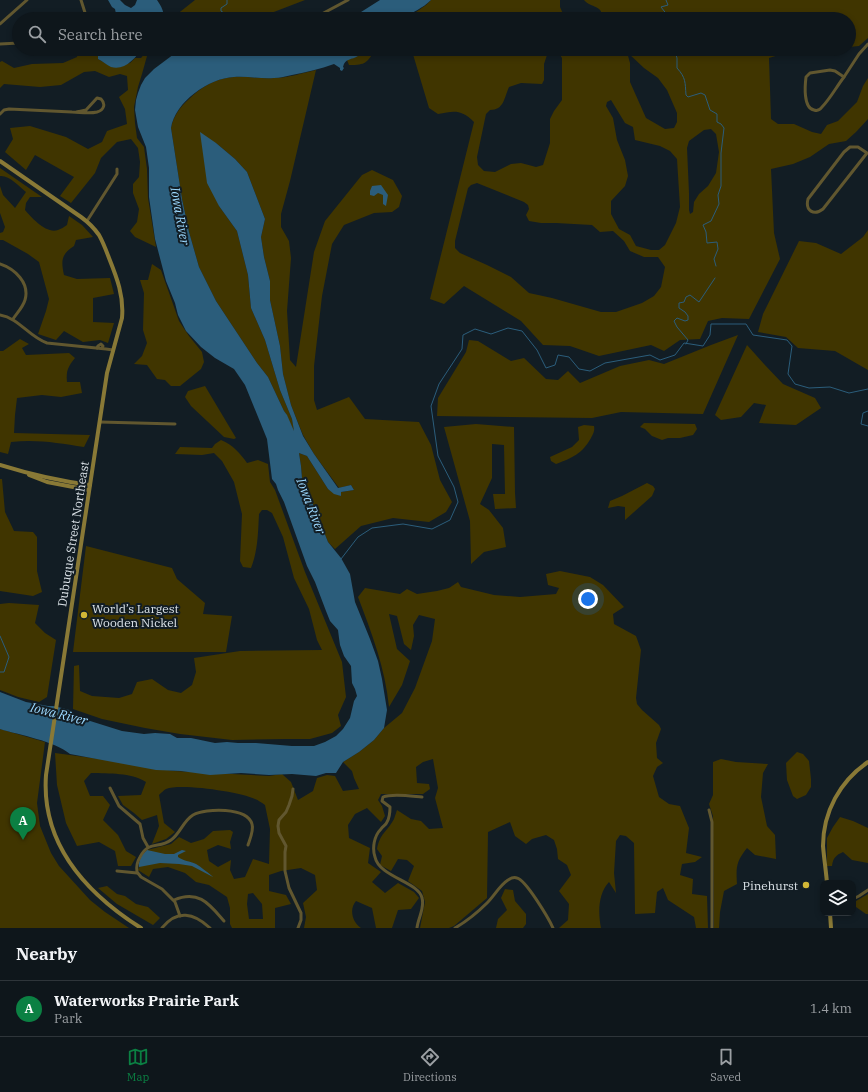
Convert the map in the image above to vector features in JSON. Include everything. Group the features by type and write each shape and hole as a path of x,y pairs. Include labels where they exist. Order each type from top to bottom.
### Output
{"main road":[{"name":"Dubuque Street Northeast","path":"0,161 87,221 95,230 102,242 121,291 122,318 109,365 46,775 46,799 52,829 68,861 97,895 115,910 141,928"},
{"path":"0,465 90,487"},
{"path":"827,880 824,842 829,810 835,797 845,782 855,771 868,762"},
{"path":"830,916 831,928"}],"street":[{"path":"14,12 27,0"},
{"path":"81,0 85,12"},
{"path":"325,12 348,0"},
{"path":"0,24 12,13"},
{"path":"0,44 12,43"},
{"path":"844,77 833,70 809,74 806,77 806,99 809,108 812,110 822,108 844,77 859,54 868,44"},
{"path":"0,114 4,110 9,109 94,113 103,108 104,102 101,98 97,98 86,110 77,112"},
{"path":"850,147 855,147 868,153 823,209 816,212 810,210 807,205 808,199 846,150 850,147"},
{"path":"87,221 117,174 117,169"},
{"path":"0,264 16,273 25,286 26,291 24,301 13,319"},
{"path":"0,315 13,319 43,342 113,350"},
{"path":"100,422 175,424"},
{"path":"110,788 120,806 140,824 143,838 148,847"},
{"path":"293,789 289,805 279,820 278,826 279,833 286,846 286,871 289,888 301,913 301,920 298,928"},
{"path":"417,928 423,905 420,892 379,866 375,859 374,852 375,839 380,829 387,823 390,815 390,807 382,801 383,798 385,796 422,797"},
{"path":"180,916 174,900 141,876 136,870 142,854 148,847 173,839 185,822 194,815 223,810 238,813 251,820 253,829 248,845"},
{"path":"709,810 712,822 712,928"},
{"path":"117,871 138,873"},
{"path":"455,928 461,927 486,904 505,882 515,878 520,879 524,883 554,928"},
{"path":"856,898 868,890"},
{"path":"174,900 193,896 200,898 208,902 224,922"},
{"path":"162,928 173,918 187,915 200,919 210,928"}],"shaded area":[{"path":"195,0 305,0 274,12 180,12"},
{"path":"431,0 560,0 560,7 562,12 416,12"},
{"path":"584,0 868,0 868,38 859,46 856,46 856,12 601,12 599,9"},
{"path":"98,56 98,59 112,67 130,63 135,58 147,56 134,107 137,138 144,147 147,169 148,198 156,247 135,237 130,231 137,222 139,209 133,193 133,184 139,177 140,162 138,148 131,139 117,142 101,158 95,173 71,203 60,196 74,177 35,155 26,170 5,152 13,139 10,128 30,126 66,137 88,149 102,142 107,131 127,124 125,109 119,97 128,90 127,76 120,74 109,77 95,71 84,72 61,85 40,87 4,84 0,88 0,62 2,61 14,68 32,64 63,63 77,57"},
{"path":"358,56 371,56 363,64 349,65 347,60"},
{"path":"413,56 547,56 544,64 544,80 542,84 521,83 509,87 501,106 490,110 486,114 477,157 478,165 484,171 495,172 511,164 521,163 536,167 543,165 550,143 550,119 562,100 562,58 561,56 628,56 630,63 630,82 646,118 665,129 674,128 677,122 677,113 667,90 658,78 631,56 776,56 769,58 771,119 778,124 794,124 812,132 821,134 827,125 838,121 857,102 863,86 868,78 868,119 856,132 846,141 829,144 810,157 793,164 771,169 774,233 780,259 749,319 722,318 708,321 700,339 680,340 664,351 651,345 599,356 570,346 543,345 521,321 464,286 444,304 430,299 474,122 461,113 453,112 438,114 429,108","holes":["611,100 625,123 633,127 635,140 660,146 670,151 677,159 680,207 676,223 665,245 659,250 651,250 636,246 630,235 619,229 611,214 611,201 625,186 628,176 625,160 617,140 613,118 606,106 607,102","711,129 716,134 719,152 716,173 708,186 699,194 694,202 693,212 690,214 687,148 689,141 704,130","477,183 524,202 528,205 529,209 526,215 529,221 541,223 592,225 600,232 613,231 624,241 630,251 644,257 658,257 665,267 661,287 654,296 642,303 616,312 601,312 529,293 511,277 460,253 455,248 455,241 468,188"]},
{"path":"316,70 281,214 281,227 289,241 291,258 287,311 290,360 296,367 314,252 325,221 362,175 372,170 393,180 402,196 399,207 392,212 374,213 344,225 332,244 322,296 314,366 314,400 317,410 349,397 365,419 419,422 431,445 440,480 452,502 446,512 429,522 393,518 361,526 335,549 328,542 302,478 299,453 307,456 328,489 341,496 341,492 354,490 351,485 339,488 314,454 303,435 291,405 283,374 280,346 270,300 270,281 261,237 265,219 247,172 235,159 216,143 219,206 237,231 248,275 251,308 265,340 280,390 292,419 295,434 268,377 216,301 199,267 189,232 182,199 171,128 175,116 185,103 198,91 215,81 234,77 279,78"},
{"path":"0,168 42,197 30,197 26,203 25,210 44,228 53,231 61,229 67,225 69,216 82,225 93,237 76,240 74,246 64,255 62,262 63,270 64,275 77,279 110,278 114,294 93,298 93,322 114,323 108,343 100,340 83,342 64,331 56,340 38,334 49,299 39,262 28,254 3,240 0,240 0,233 3,232 5,227 0,213 0,186 3,195 15,208 26,192 7,177 0,176"},
{"path":"868,230 868,370 835,351 798,348 786,337 758,332 763,314 799,241 816,243 841,254 863,237"},
{"path":"152,264 161,270 179,321 202,352 204,362 201,369 180,386 171,386 165,380 157,379 147,365 134,364 142,356 147,343 143,330 144,293 140,280 148,280"},
{"path":"738,335 703,414 621,412 592,418 437,416 438,398 466,352 469,340 478,341 511,361 524,358 546,379 558,380 568,371 580,383 620,366 649,360 664,364"},
{"path":"20,339 29,344 22,348 26,355 69,353 75,358 68,369 67,382 80,382 82,393 61,397 42,395 17,398 14,433 90,435 84,447 48,442 20,441 11,442 8,454 0,452 0,351 3,351"},
{"path":"747,345 783,384 815,398 821,408 796,425 759,423 766,405 754,403 741,417 721,420 715,415"},
{"path":"205,386 236,438 224,437 191,406 185,397 188,391"},
{"path":"644,423 695,424 697,429 693,435 662,440 652,436 645,429 640,427"},
{"path":"476,424 514,427 516,508 495,509 493,494 505,494 504,445 492,444 492,478 480,504 489,510 503,528 506,547 484,552 471,564 470,521 444,427"},
{"path":"584,425 594,426 594,432 584,448 576,455 562,462 556,464 551,461 550,457 572,447 579,440 578,427"},
{"path":"221,440 236,450 247,463 258,460 268,464 270,482 275,490 305,572 342,662 346,697 338,715 341,726 332,733 310,739 232,740 145,728 102,719 73,709 74,666 79,665 80,691 92,696 119,698 132,694 137,682 152,679 168,690 181,693 192,685 196,672 194,658 240,651 322,650 317,640 309,609 294,578 283,537 272,513 267,510 262,510 259,514 255,555 251,568 243,567 240,561 242,514 234,482 222,461 214,453 202,455 175,454 180,447 212,448"},
{"path":"0,479 2,479 5,512 14,531 33,532 37,537 37,571 42,592 33,596 0,591"},
{"path":"647,483 655,489 652,496 625,520 625,507 618,506 608,508 610,501"},
{"path":"86,546 172,568 177,579 205,603 203,614 232,616 226,652 73,652"},
{"path":"560,571 590,577 603,585 624,607 613,614 614,624 636,636 641,650 636,698 637,704 659,725 661,729 656,743 657,758 663,763 657,767 653,776 659,797 669,804 680,806 689,828 686,853 702,857 695,862 682,864 680,875 693,879 692,894 707,896 708,928 696,928 694,917 668,900 663,888 657,892 655,913 635,914 634,843 626,836 620,835 616,841 614,873 616,893 609,882 605,887 601,898 599,916 601,928 559,928 568,920 569,904 559,891 571,875 567,865 558,859 554,840 546,835 532,839 526,844 515,836 510,822 488,832 487,898 454,926 449,928 420,928 425,902 422,891 408,881 414,866 407,860 398,859 391,871 380,865 382,856 377,849 380,839 394,819 397,810 411,819 421,821 429,829 443,828 435,798 438,788 433,759 423,762 416,767 417,783 429,784 430,789 423,794 381,794 378,800 382,806 385,816 381,822 367,808 355,814 348,825 349,838 370,848 368,863 381,872 372,882 385,893 398,883 414,892 419,898 411,909 398,910 392,928 376,928 372,908 356,901 352,915 355,922 361,928 304,928 306,917 303,903 317,890 315,875 301,868 281,871 269,875 269,891 286,895 291,904 275,908 275,928 232,928 230,924 230,908 227,897 209,885 196,882 185,873 168,867 153,869 149,877 138,870 147,850 171,844 179,837 191,843 204,839 213,831 230,830 233,832 230,842 231,849 218,845 207,850 209,861 218,867 231,860 230,870 234,879 245,877 253,859 269,864 270,829 265,805 256,799 247,796 210,789 174,787 166,789 159,795 164,823 175,832 166,839 152,844 159,826 157,815 142,820 123,805 118,796 141,795 146,782 127,775 91,773 84,781 90,796 103,796 110,805 103,820 118,835 126,851 136,857 131,866 118,866 115,851 99,842 77,846 66,823 57,785 55,753 174,771 269,776 282,774 291,782 298,800 313,791 317,778 327,775 335,776 343,791 359,789 352,771 343,762 374,740 384,728 402,713 415,688 432,641 435,619 419,615 413,625 414,636 411,650 404,644 397,616 389,614 397,649 410,661 402,685 389,707 381,665 358,597 365,588 400,594 407,589 417,594 449,588 458,582 461,587 494,595 520,597 556,594 559,588 548,585 546,574","holes":["253,893 262,904 263,919 249,919 247,904 248,894"]},
{"path":"9,603 39,605 35,623 45,633 56,640 47,697 39,702 18,697 0,690 0,604"},
{"path":"0,729 45,742 37,803 40,826 51,853 59,866 90,900 129,928 0,928"},
{"path":"797,752 803,754 809,761 811,787 806,795 797,799 793,796 787,780 786,763"},
{"path":"721,759 736,762 768,764 763,773 761,797 767,826 775,835 776,859 755,855 747,848 738,865 737,884 724,891 719,928 714,928 713,816 709,804 713,795 713,762"},
{"path":"840,817 868,828 868,863 852,860 843,852 835,857 832,866 827,866 827,838"},
{"path":"107,886 117,894 125,896 136,904 148,907 160,918 153,925 117,904 98,888"},
{"path":"505,889 513,890 515,901 526,914 526,924 523,928 496,928 498,919 507,910 501,898"},
{"path":"868,894 868,914 856,907 856,901"}],"water":[{"path":"108,0 120,0 131,8 135,5 137,0 157,0 163,12 116,12 115,9"},
{"path":"380,0 431,0 414,12 361,12"},
{"path":"98,56 136,56 129,63 116,68 111,67 98,59"},
{"name":"Iowa River","path":"171,56 358,56 345,62 342,71 334,64 278,78 224,78 204,87 186,101 174,118 171,128 182,199 189,232 199,267 216,301 268,377 294,431 292,419 280,390 265,340 251,308 248,275 237,231 219,206 207,183 200,132 235,159 247,172 265,219 261,237 270,281 270,300 280,346 283,374 291,405 303,436 338,488 351,485 354,490 341,492 341,496 334,494 328,489 307,456 299,453 302,478 328,542 341,558 350,574 355,602 378,661 387,710 384,728 374,740 343,762 336,773 326,773 316,776 241,773 210,775 181,771 156,770 70,754 55,745 0,729 0,692 26,702 69,710 87,720 122,731 144,734 170,734 177,738 191,738 215,743 227,742 314,746 336,736 343,729 350,718 354,701 357,696 352,683 351,666 344,656 340,645 338,630 330,621 315,582 307,566 284,502 276,484 272,479 267,439 245,385 234,369 215,358 201,347 186,331 178,315 166,281 155,239 149,197 149,168 146,147 138,127 135,110 136,100 141,85 145,78"},
{"path":"381,185 388,195 386,206 383,204 383,195 378,193 374,196 370,195 372,186"},
{"path":"147,850 165,854 174,854 182,850 186,851 178,855 178,857 196,864 213,877 192,866 179,864 160,863 139,867 139,862"}],"waterway":[{"path":"222,12 221,8 227,4 227,0"},
{"path":"665,12 661,7 668,5 666,0"},
{"path":"676,56 677,68 684,80 686,95 688,97 701,93 705,95 710,110 717,114 717,122 724,128 721,153 721,186 718,195 719,204 711,221 703,225 706,232 707,243 717,242 718,249 714,259 716,266"},
{"path":"686,344 688,340 674,321 677,318 685,321 688,320 688,316 679,308 679,303 684,302 686,297 690,295 699,302 715,278"},
{"path":"341,559 358,537 372,528 403,524 432,529 450,520 458,502 454,487 438,456 431,406 439,384 462,349 463,335 475,329 491,334 508,328 522,331 537,350 546,368 555,365 558,355 569,357 579,369 590,371 605,363 650,355 660,360 675,355 684,343 703,346 710,335 711,324 746,324 753,335 787,340 792,346 788,374 795,384 809,388 830,387 849,393 868,389"},
{"path":"868,411 863,413 861,424 868,426"},
{"path":"0,636 9,657 4,672 0,672"}],"place":[{"name":"World’s Largest Wooden Nickel","path":"84,615"},
{"name":"Waterworks Prairie Park","path":"23,840"},
{"name":"Pinehurst","path":"806,885"}]}
